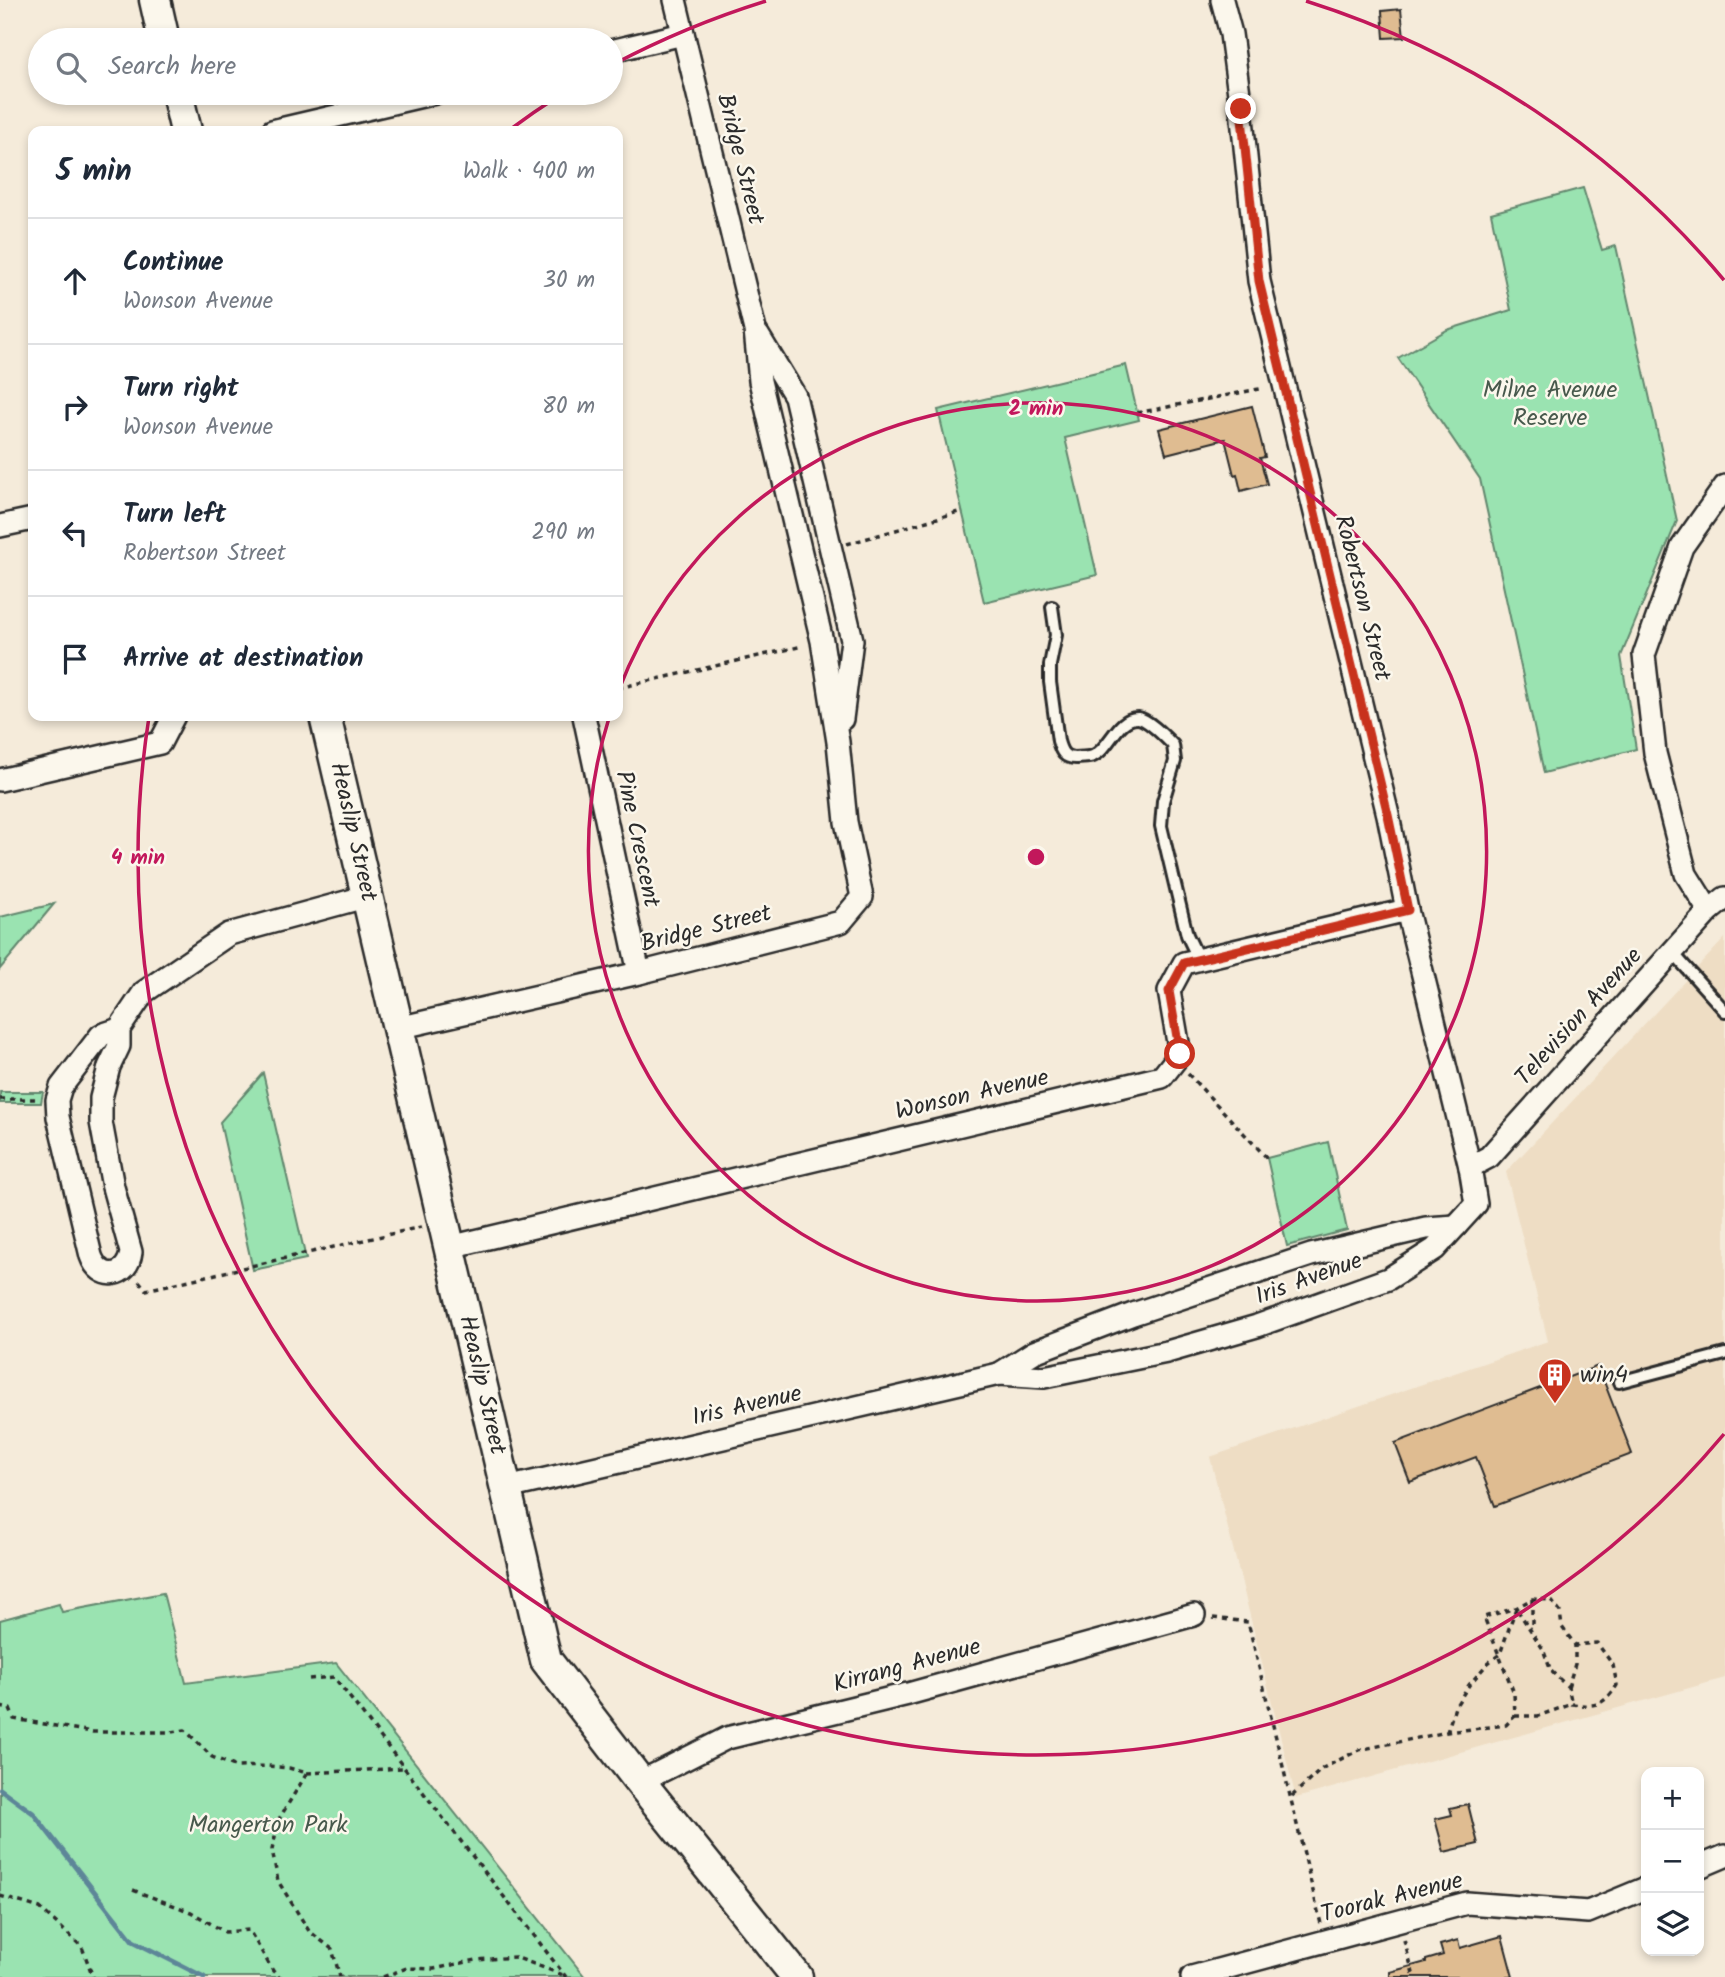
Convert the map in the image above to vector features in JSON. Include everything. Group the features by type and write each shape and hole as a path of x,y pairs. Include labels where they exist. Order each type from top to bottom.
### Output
{"street":[{"path":"155,0 161,28"},
{"name":"Bridge Street","path":"398,1028 639,973 841,922 862,897 846,822 838,742 822,641 760,381 755,330 675,0"},
{"name":"Robertson Street","path":"1222,0 1231,34 1241,109 1259,281 1388,815 1470,1167 1476,1204"},
{"path":"623,48 683,34"},
{"path":"180,105 185,126"},
{"path":"293,126 384,105"},
{"name":"Bridge Street","path":"755,330 795,396 852,640 838,742"},
{"path":"1717,904 1686,874 1655,753 1644,655 1682,547 1725,486"},
{"path":"0,526 28,520"},
{"path":"0,780 160,743 171,721"},
{"name":"Heaslip Street","path":"326,721 546,1660 797,1977"},
{"name":"Pine Crescent","path":"585,721 639,973"},
{"path":"119,1029 102,1035 61,1087 57,1100 58,1117 91,1256 94,1266 109,1274 126,1267 131,1252 113,1187 101,1122 101,1098 109,1067 119,1046 119,1029 144,992 229,933 368,896"},
{"name":"Television Avenue","path":"1470,1167 1489,1157 1717,904"},
{"path":"1175,1060 1180,1054 1169,991 1184,963 1408,910"},
{"name":"Wonson Avenue","path":"447,1234 1162,1077 1175,1060"},
{"name":"Iris Avenue","path":"507,1488 999,1374 1045,1377 1167,1352 1257,1326 1388,1279 1435,1249 1476,1204"},
{"name":"Iris Avenue","path":"999,1374 1034,1352 1121,1319 1311,1255 1426,1228 1456,1226"},
{"name":"Kirrang Avenue","path":"640,1782 727,1738 908,1694 1194,1615"},
{"path":"1704,1865 1725,1856"},
{"name":"Toorak Avenue","path":"1192,1977 1467,1903 1588,1912 1641,1890"}],"lane":[{"path":"1052,607 1056,635 1050,665 1050,682 1061,751 1070,758 1090,757 1127,722 1135,718 1145,720 1173,745 1175,761 1163,801 1161,826 1187,935 1199,960"},
{"path":"1672,952 1725,1011"},
{"path":"1619,1382 1725,1354"}],"path":[{"path":"1138,413 1283,384"},
{"path":"832,548 962,511"},
{"path":"623,687 822,641"},
{"path":"1175,1060 1267,1158"},
{"path":"0,1099 57,1100"},
{"path":"126,1267 146,1290 447,1234"},
{"path":"1532,1599 1532,1630"},
{"path":"1515,1716 1514,1693 1484,1617 1516,1608 1532,1599 1552,1600 1560,1612 1562,1626 1575,1645 1574,1664 1568,1687 1572,1704"},
{"path":"1516,1608 1543,1649 1551,1671 1568,1687"},
{"path":"1447,1732 1455,1707 1469,1685 1488,1663 1500,1654 1516,1608"},
{"path":"1194,1615 1248,1622 1325,1941"},
{"path":"1292,1796 1323,1768 1359,1750 1447,1732 1506,1725 1515,1716 1538,1716 1572,1704 1591,1707 1609,1697 1617,1685 1613,1665 1597,1643 1575,1645"},
{"path":"309,1679 334,1677 565,1976"},
{"path":"0,1707 10,1709 14,1719 92,1732 185,1730 212,1757 237,1767 268,1766 307,1773 404,1768"},
{"path":"307,1773 279,1819 272,1850 278,1881 309,1931 332,1949 340,1977"},
{"path":"133,1890 191,1912 225,1933 249,1930 279,1977"},
{"path":"0,1896 40,1908 82,1947 93,1977"},
{"path":"1405,1941 1415,1977"},
{"path":"383,1977 407,1968 434,1969 476,1960 515,1957 565,1976"}],"shaded area":[{"path":"1725,938 1725,1678 1296,1798 1210,1457 1548,1341 1506,1172"}],"green space":[{"name":"Milne Avenue Reserve","path":"1583,188 1602,250 1616,246 1677,521 1621,656 1636,749 1544,773 1480,479 1398,358 1447,330 1511,310 1491,213"},
{"path":"1126,365 1139,420 1065,438 1097,575 984,602 938,410"},
{"path":"54,904 0,969 0,917"},
{"path":"263,1073 306,1259 253,1270 220,1122"},
{"path":"0,1092 43,1092 41,1103 0,1103"},
{"path":"1328,1142 1347,1230 1287,1246 1267,1158"},
{"name":"Mangerton Park","path":"163,1593 186,1683 336,1663 585,1977 0,1977 0,1620 59,1604 62,1612"}],"building":[{"path":"1401,9 1404,37 1384,38 1382,11"},
{"path":"1252,406 1265,457 1260,458 1267,484 1241,491 1225,439 1166,454 1159,429"},
{"name":"win4","path":"1598,1366 1632,1454 1495,1506 1476,1457 1410,1482 1395,1443"},
{"path":"1468,1804 1478,1844 1444,1852 1435,1819 1452,1815 1450,1808"},
{"path":"1502,1936 1513,1977 1390,1977 1390,1972 1443,1955 1440,1945 1458,1940 1460,1948"}],"waterway":[{"path":"0,1789 33,1813 133,1941 204,1977"}],"place":[{"name":"win4","path":"1555,1405"}],"route":[{"path":"1180,1054 1169,991 1184,963 1408,910 1388,815 1259,281 1241,109"}]}
